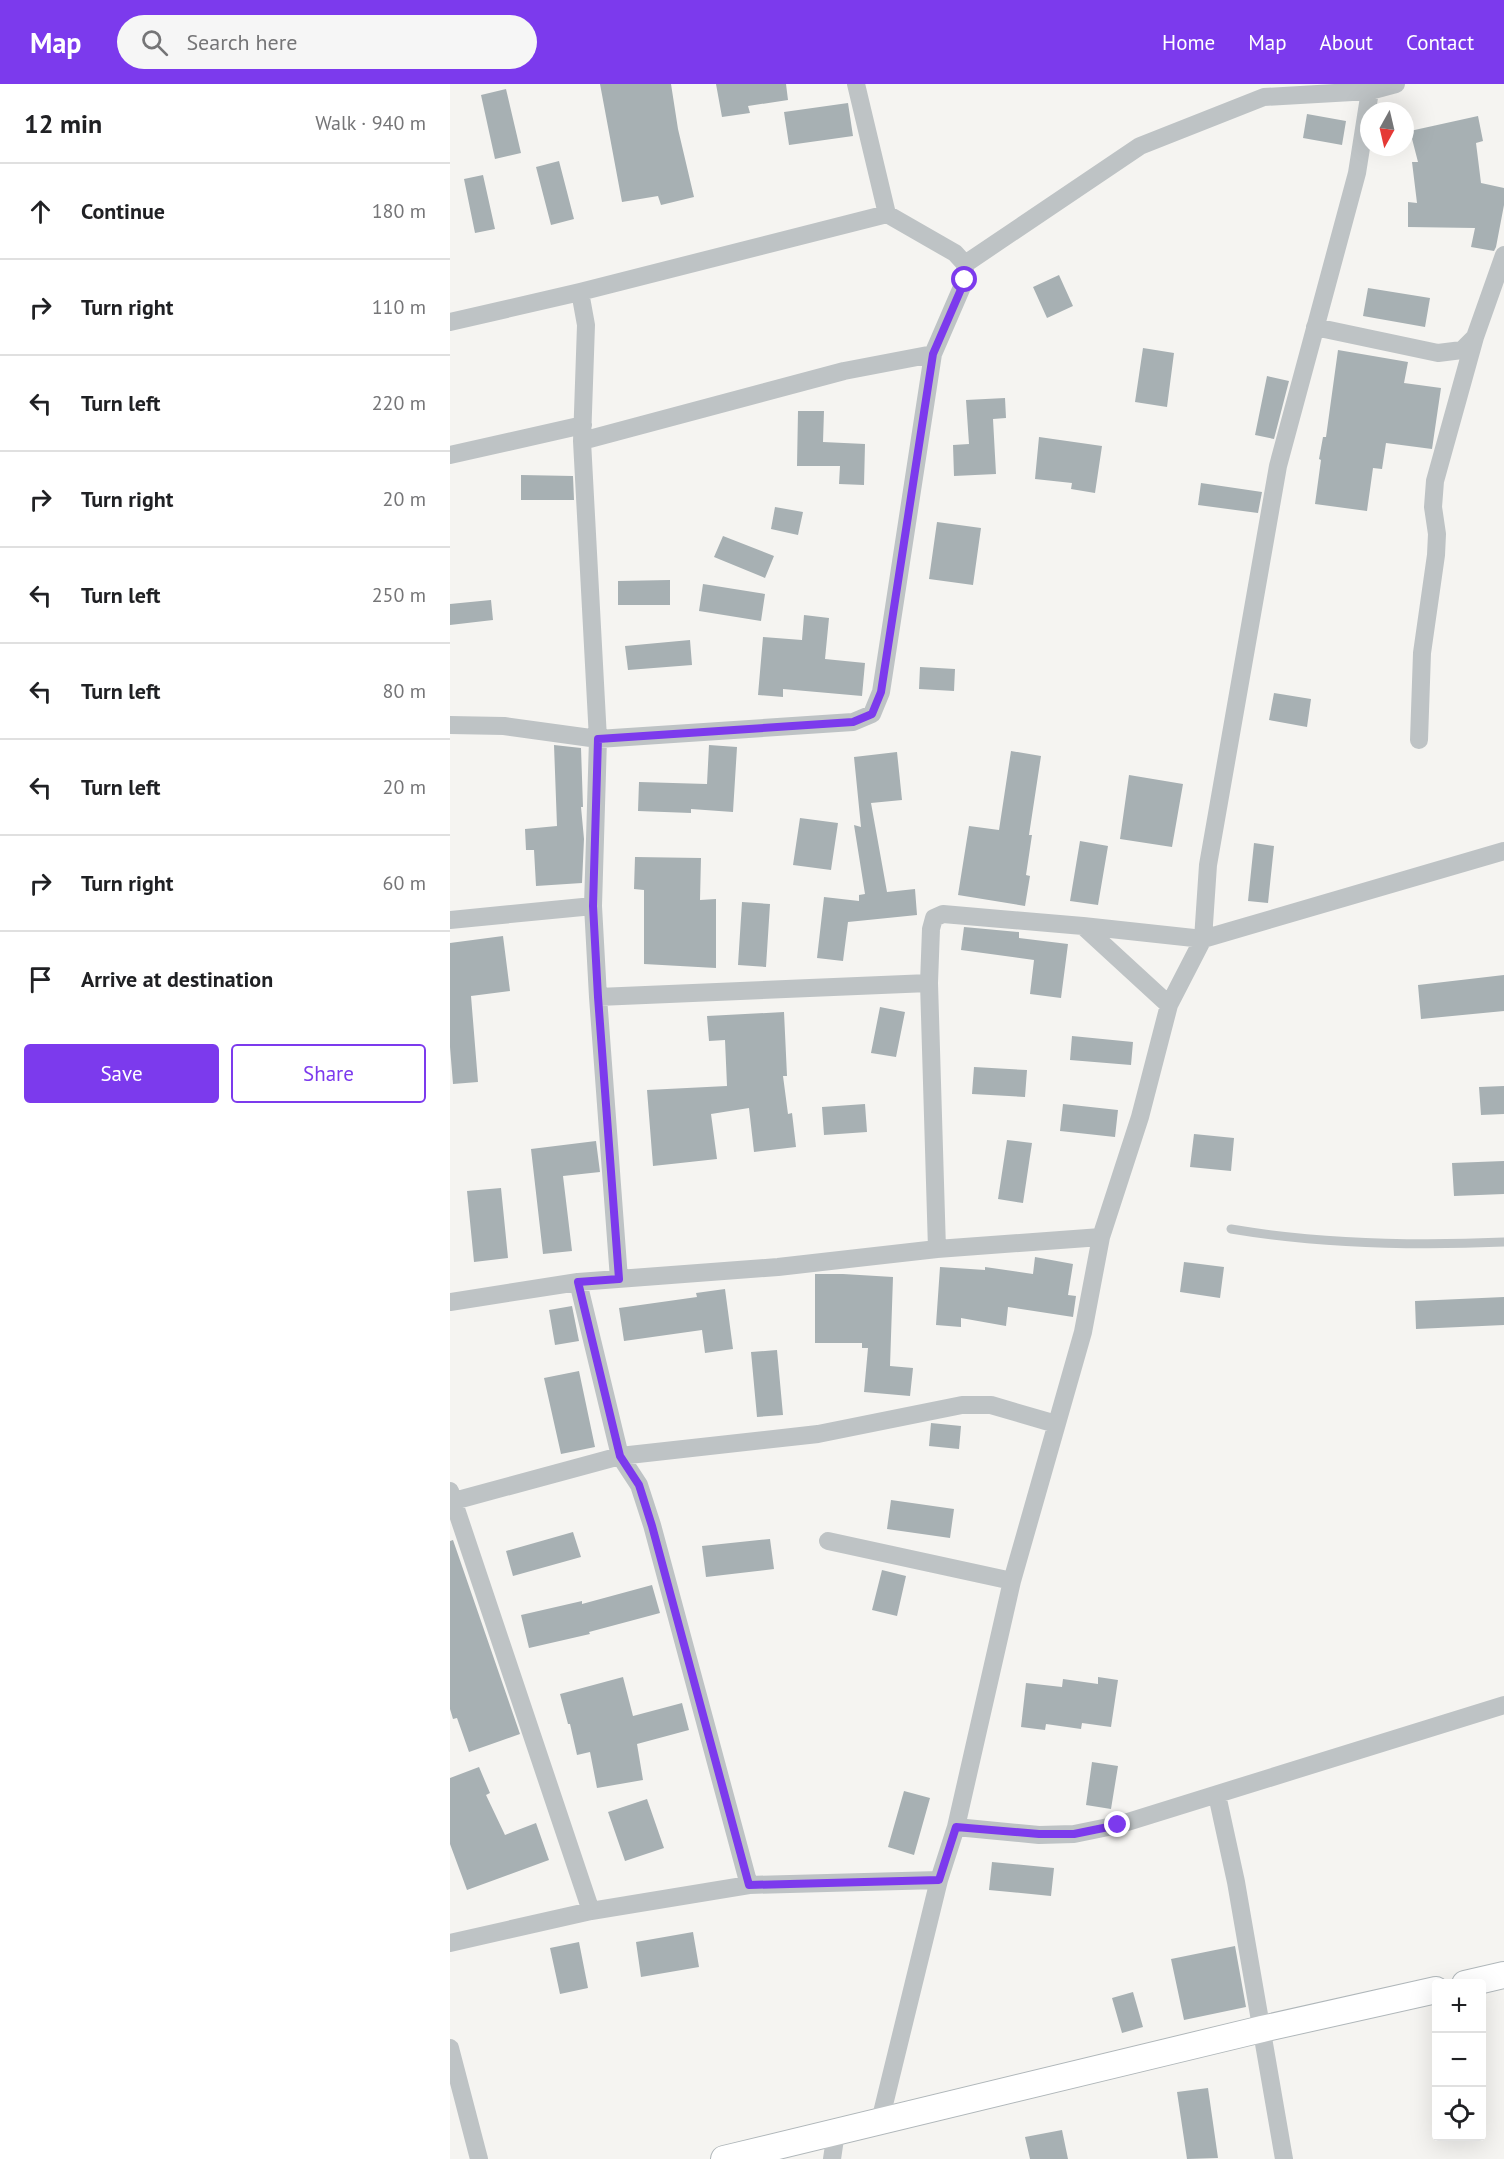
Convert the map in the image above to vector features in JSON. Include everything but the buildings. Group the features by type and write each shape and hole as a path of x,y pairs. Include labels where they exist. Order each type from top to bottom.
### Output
{"street":[{"path":"856,84 887,214"},
{"path":"965,264 1140,146 1264,97 1370,91 1396,84"},
{"path":"880,2121 939,1880 956,1827 1012,1581 1083,1332 1101,1237 1140,1117 1169,1005 1203,939 1208,865 1278,466 1357,173 1370,91"},
{"path":"450,322 580,292 887,214 955,253 965,264 965,280 933,354 881,692 872,714 853,722 598,739 504,726 450,725"},
{"path":"1419,740 1422,653 1436,555 1437,534 1433,507 1435,481 1475,337 1504,255"},
{"path":"580,292 586,325 583,433 598,739 593,906 619,1279"},
{"path":"1315,327 1438,353 1462,350 1475,337"},
{"path":"450,455 583,433 844,371 933,354"},
{"path":"937,1249 929,983 931,929 934,918 943,914 1203,939 1504,851"},
{"path":"450,920 593,906"},
{"path":"1083,926 1169,1005"},
{"path":"598,997 929,983"},
{"path":"450,1302 578,1282 777,1267 937,1249 1101,1237"},
{"path":"578,1282 620,1456 639,1485 652,1526 749,1885"},
{"path":"591,1911 451,1498 620,1456 818,1434 962,1405 992,1405 1056,1424"},
{"path":"828,1541 1012,1581"},
{"path":"956,1827 1039,1834 1074,1834 1118,1825 1504,1705"},
{"path":"1217,1795 1236,1882 1284,2159"},
{"path":"450,1943 591,1911 749,1885 939,1880"},
{"path":"1484,1979 1504,1975"},
{"path":"724,2159 1262,2029 1432,1991"},
{"path":"450,2048 479,2159"},
{"path":"831,2159 836,2132"}],"lane":[{"path":"1231,1229 1271,1236 1333,1241 1454,1245 1504,1242"}],"route":[{"path":"965,280 933,354 881,692 872,714 853,722 598,739 593,906 619,1279 578,1282 620,1456 639,1485 652,1526 749,1885 939,1880 956,1827 1039,1834 1074,1834 1118,1825"}]}
